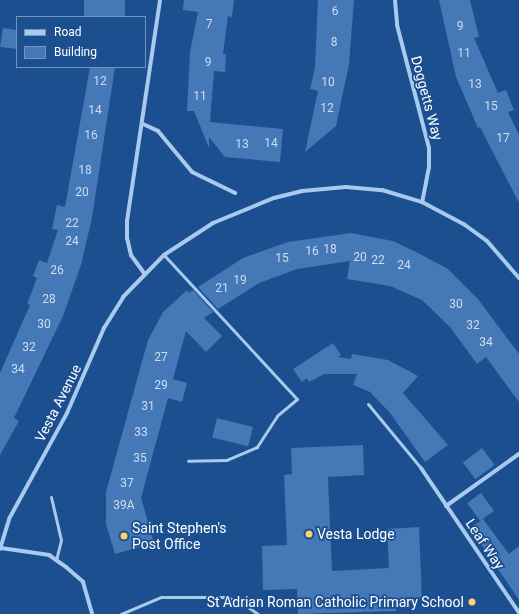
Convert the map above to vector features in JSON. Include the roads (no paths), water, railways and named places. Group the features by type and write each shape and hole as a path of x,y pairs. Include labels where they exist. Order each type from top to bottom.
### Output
{"street":[{"path":"144,273 132,255 127,238 131,192 143,124 160,0"},
{"name":"Doggetts Way","path":"395,0 397,25 429,148 429,167 422,202"},
{"path":"143,124 158,131 192,172 236,193"},
{"name":"Vesta Avenue","path":"0,549 9,519 67,413 104,328 123,296 144,273 164,255 213,223 274,198 302,191 346,187 382,190 422,202 465,225 487,241 519,278"},
{"path":"446,506 519,454"},
{"name":"Leaf Way","path":"421,468 519,614"},
{"path":"0,549 49,555 83,582 92,614"}],"lane":[{"path":"164,255 297,399 277,416 257,447 227,460 188,461"},
{"path":"368,404 421,468"},
{"path":"51,497 61,540 56,560"},
{"path":"121,614 161,597 227,597 245,605 258,614"}],"place":[{"name":"Vesta Lodge","path":"309,534"},
{"name":"Saint Stephen's Post Office","path":"124,536"},
{"name":"St Adrian Roman Catholic Primary School","path":"472,602"}]}
